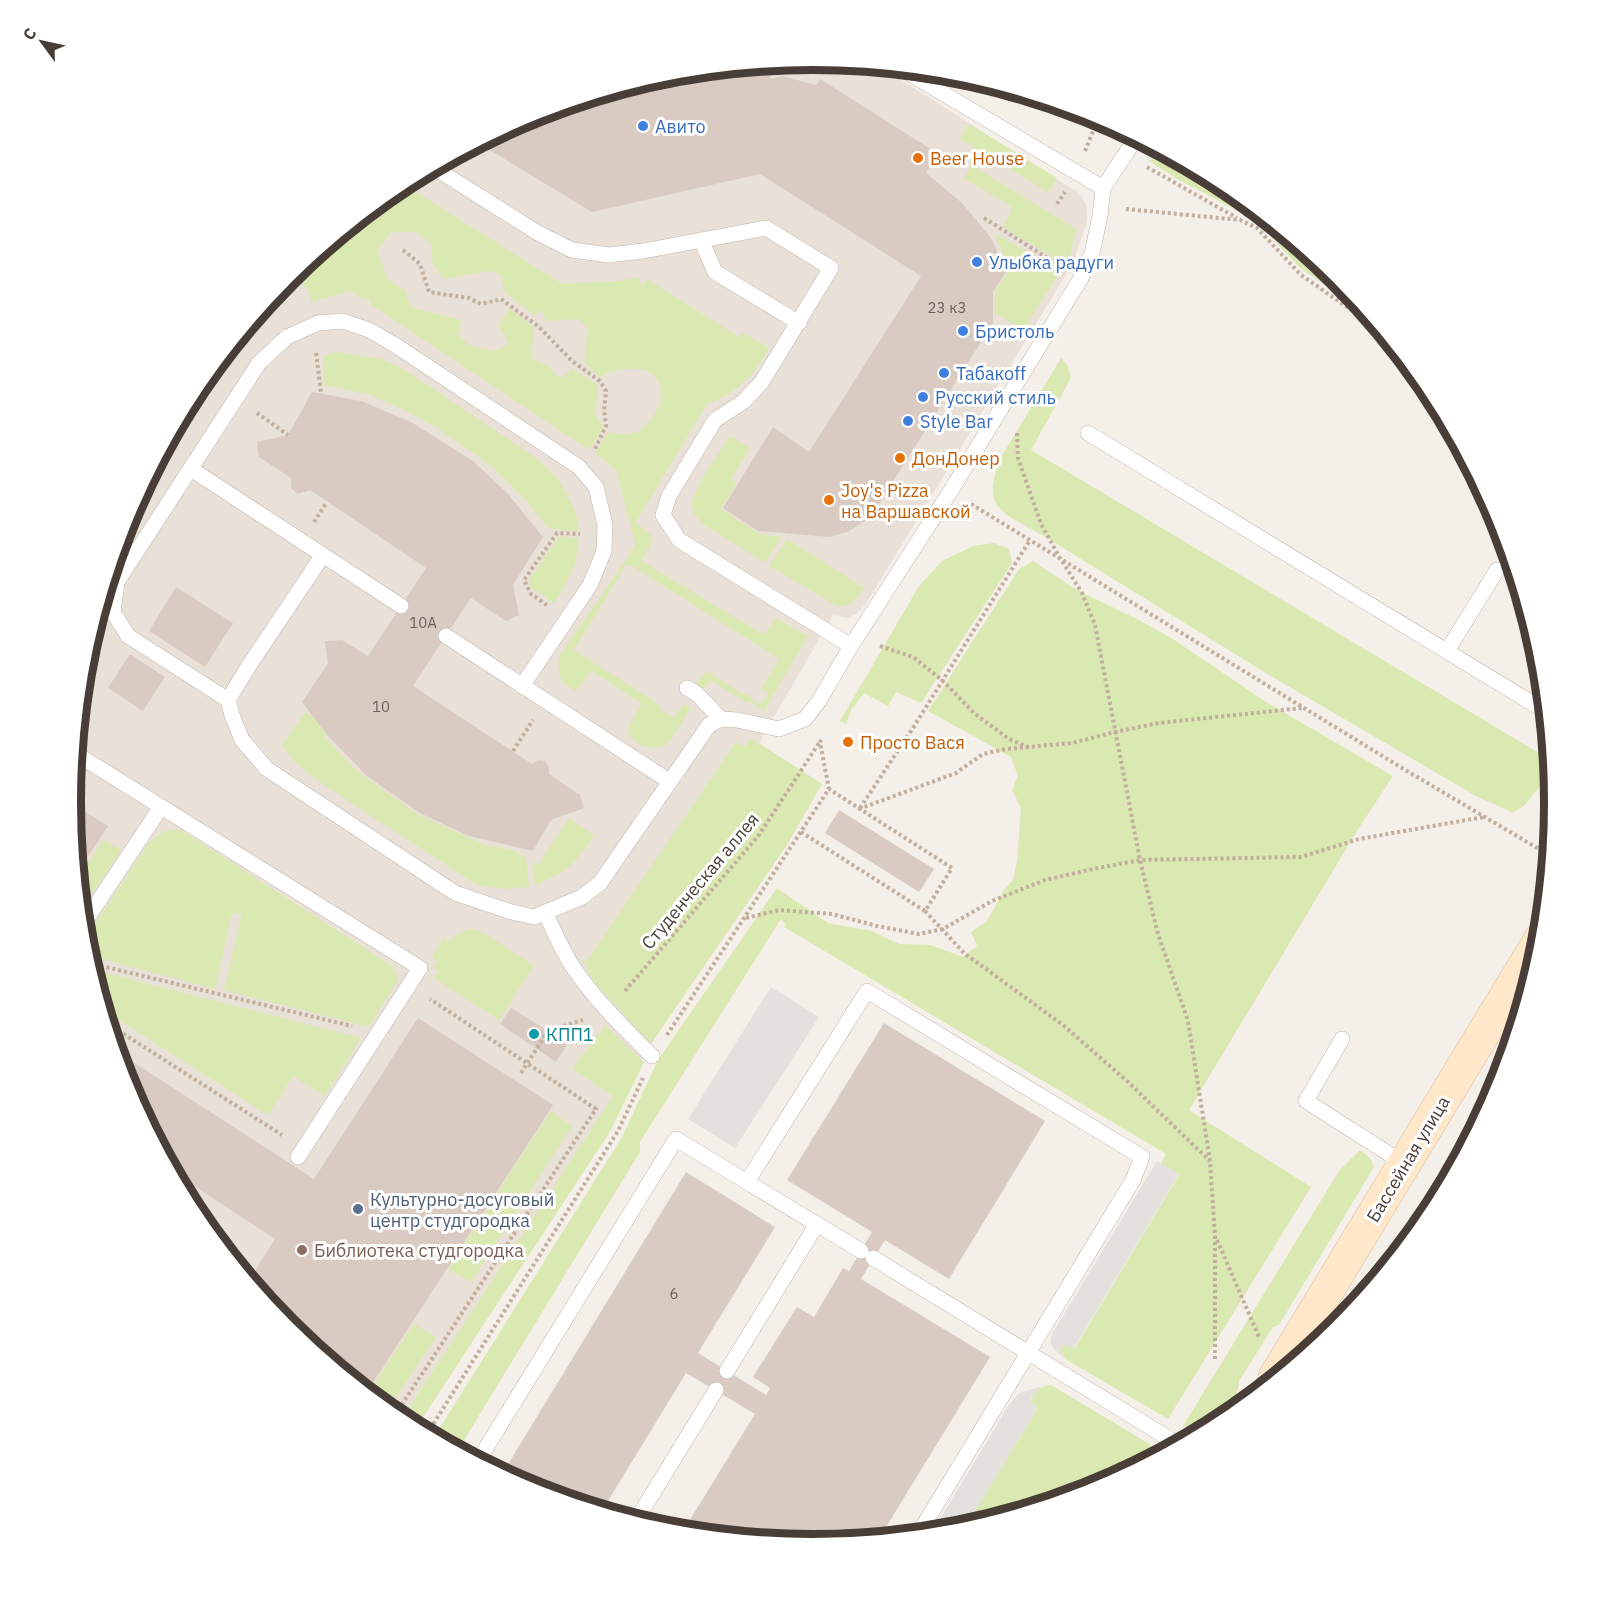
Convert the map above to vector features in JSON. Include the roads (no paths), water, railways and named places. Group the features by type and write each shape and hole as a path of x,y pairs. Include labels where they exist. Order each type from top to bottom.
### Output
{"street":[{"name":"Бассейная улица","path":"1287,1357 1405,1164 1504,1026 1519,989"}],"lane":[{"path":"919,79 1103,188"},
{"path":"522,686 590,585 604,551 605,525 596,487 579,467 395,345 369,330 343,321 318,323 287,338 259,363 117,582 113,612 128,636 228,700 242,740 267,770 455,893 508,911 534,917 545,913 582,897 600,883 709,725 721,719 779,729 805,719 950,492 1081,278 1092,253 1103,188 1132,144"},
{"path":"441,172 538,233 572,250 609,255 766,228 831,268 761,383 743,402 715,420 669,496 663,515 680,540 851,646"},
{"path":"701,240 715,272 799,323"},
{"path":"1088,433 1537,706"},
{"path":"191,469 401,606"},
{"path":"228,700 323,555"},
{"path":"1447,651 1497,570"},
{"path":"446,636 669,781"},
{"path":"687,688 697,694 721,719"},
{"path":"82,757 420,968 298,1158"},
{"path":"90,914 161,807"},
{"path":"545,913 573,968 608,1011 652,1056"},
{"path":"747,1182 867,991 1142,1158 1133,1180 924,1524"},
{"path":"1342,1039 1306,1101 1405,1164"},
{"path":"482,1455 676,1138 1170,1439"},
{"path":"727,1371 817,1224"},
{"path":"641,1513 716,1390"}],"place":[{"name":"Авито","path":"643,126"},
{"name":"Beer House","path":"918,158"},
{"name":"Улыбка радуги","path":"977,262"},
{"name":"Бристоль","path":"963,331"},
{"name":"Табакоff","path":"944,373"},
{"name":"Русский стиль","path":"923,397"},
{"name":"Style Bar","path":"908,421"},
{"name":"ДонДонер","path":"900,458"},
{"name":"Joy's Pizza на Варшавской","path":"829,500"},
{"name":"Просто Вася","path":"848,742"},
{"name":"КПП1","path":"534,1034"},
{"name":"Культурно-досуговый центр студгородка","path":"358,1209"},
{"name":"Библиотека студгородка","path":"302,1250"}]}
